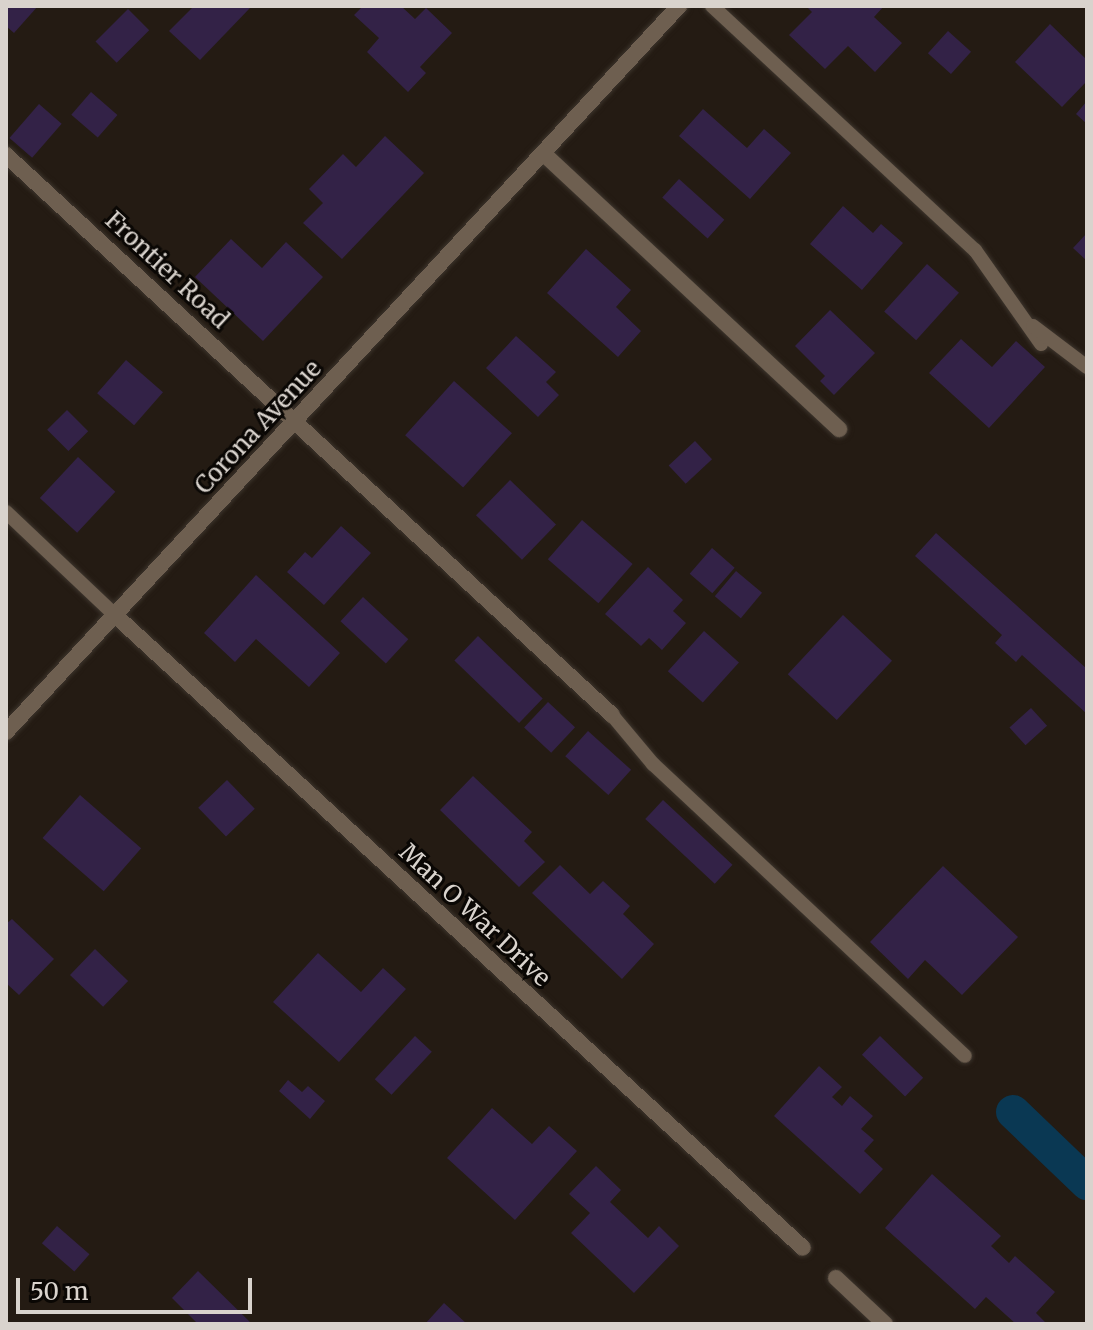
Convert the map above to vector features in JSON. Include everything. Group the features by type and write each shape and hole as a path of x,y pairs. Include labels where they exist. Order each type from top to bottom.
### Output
{"street":[{"name":"Corona Avenue","path":"6,732 679,6"},
{"path":"543,153 839,429"},
{"name":"Frontier Road","path":"6,155 612,715"},
{"name":"Man O War Drive","path":"116,616 803,1248"},
{"path":"836,1278 885,1324"}],"lane":[{"path":"712,6 975,250 1041,344"},
{"path":"1024,318 1087,367"},
{"path":"6,512 116,616"},
{"path":"612,715 653,764 965,1056"}],"building":[{"path":"6,6 38,6 14,33 6,26"},
{"path":"194,6 250,8 200,60 169,31"},
{"path":"363,6 401,6 415,19 426,8 452,33 420,67 426,73 408,92 367,52 379,38 354,15"},
{"path":"806,6 884,6 874,17 902,43 875,72 848,46 825,69 789,35 812,12"},
{"path":"128,9 149,30 117,63 95,42"},
{"path":"1050,24 1087,60 1087,81 1062,107 1015,62"},
{"path":"948,31 971,52 951,74 928,53"},
{"path":"91,92 117,115 98,138 71,115"},
{"path":"1087,101 1087,124 1076,114"},
{"path":"39,104 62,124 32,158 9,138"},
{"path":"703,109 747,148 764,129 791,153 750,199 679,136"},
{"path":"385,136 424,173 342,259 303,223 323,203 309,189 343,154 356,167"},
{"path":"679,179 724,220 708,238 662,198"},
{"path":"843,206 873,233 881,224 903,243 862,290 810,244"},
{"path":"1087,233 1087,261 1073,248"},
{"path":"231,239 262,268 286,242 323,277 263,341 195,277"},
{"path":"586,249 631,290 616,307 641,331 618,357 547,293"},
{"path":"927,264 959,293 916,340 884,312"},
{"path":"830,310 875,353 834,395 820,381 825,376 795,346"},
{"path":"516,336 556,372 546,382 559,395 538,417 486,368"},
{"path":"961,339 992,367 1016,341 1045,367 989,428 929,373"},
{"path":"126,360 163,392 134,425 97,393"},
{"path":"454,381 512,433 463,487 405,435"},
{"path":"67,410 88,431 68,451 47,430"},
{"path":"695,441 712,459 686,484 669,466"},
{"path":"78,457 115,492 77,533 40,498"},
{"path":"510,480 556,524 522,560 476,515"},
{"path":"582,520 633,564 598,603 548,559"},
{"path":"341,526 371,553 324,605 287,572 305,552 312,558"},
{"path":"936,533 1087,669 1087,714 1022,655 1016,662 995,643 1002,635 915,556"},
{"path":"712,548 735,568 712,593 690,574"},
{"path":"648,567 683,600 673,611 686,623 662,650 649,638 641,646 605,614"},
{"path":"736,571 762,593 741,618 715,596"},
{"path":"256,575 340,653 309,687 256,639 235,662 204,633"},
{"path":"363,597 408,639 386,663 340,621"},
{"path":"843,615 892,661 837,720 788,674"},
{"path":"704,631 739,662 703,703 668,671"},
{"path":"478,636 543,699 519,723 454,660"},
{"path":"548,702 575,727 551,753 524,728"},
{"path":"1031,708 1047,726 1026,745 1009,727"},
{"path":"588,731 631,770 608,795 565,756"},
{"path":"473,776 532,832 524,841 545,862 519,887 440,810"},
{"path":"227,780 255,809 226,837 198,808"},
{"path":"80,795 141,848 104,891 43,838"},
{"path":"663,800 732,865 715,884 645,819"},
{"path":"560,865 590,894 603,881 630,906 623,914 654,944 622,979 532,893"},
{"path":"943,866 1018,937 962,995 925,960 908,979 870,942"},
{"path":"12,919 54,959 19,995 6,983 6,924"},
{"path":"95,949 128,981 103,1007 70,975"},
{"path":"318,953 361,992 383,968 406,989 339,1062 273,1002"},
{"path":"415,1036 432,1052 392,1095 375,1079"},
{"path":"880,1036 923,1078 905,1096 862,1055"},
{"path":"819,1066 842,1087 832,1097 842,1106 850,1096 873,1116 861,1129 874,1140 864,1151 883,1169 860,1194 774,1116"},
{"path":"288,1080 302,1092 308,1086 325,1101 310,1119 279,1091"},
{"path":"492,1108 532,1144 549,1126 577,1151 515,1220 447,1158"},
{"path":"596,1166 621,1190 610,1202 648,1238 659,1226 679,1246 634,1293 571,1233 590,1213 569,1194"},
{"path":"932,1174 1001,1236 991,1246 1009,1263 1015,1256 1055,1292 1036,1313 1047,1324 1016,1324 986,1297 975,1309 885,1228"},
{"path":"57,1226 89,1254 74,1272 42,1243"},
{"path":"198,1271 252,1324 198,1324 172,1298"},
{"path":"444,1303 467,1324 425,1324"}],"waterway":[{"path":"1013,1112 1087,1183"}]}
